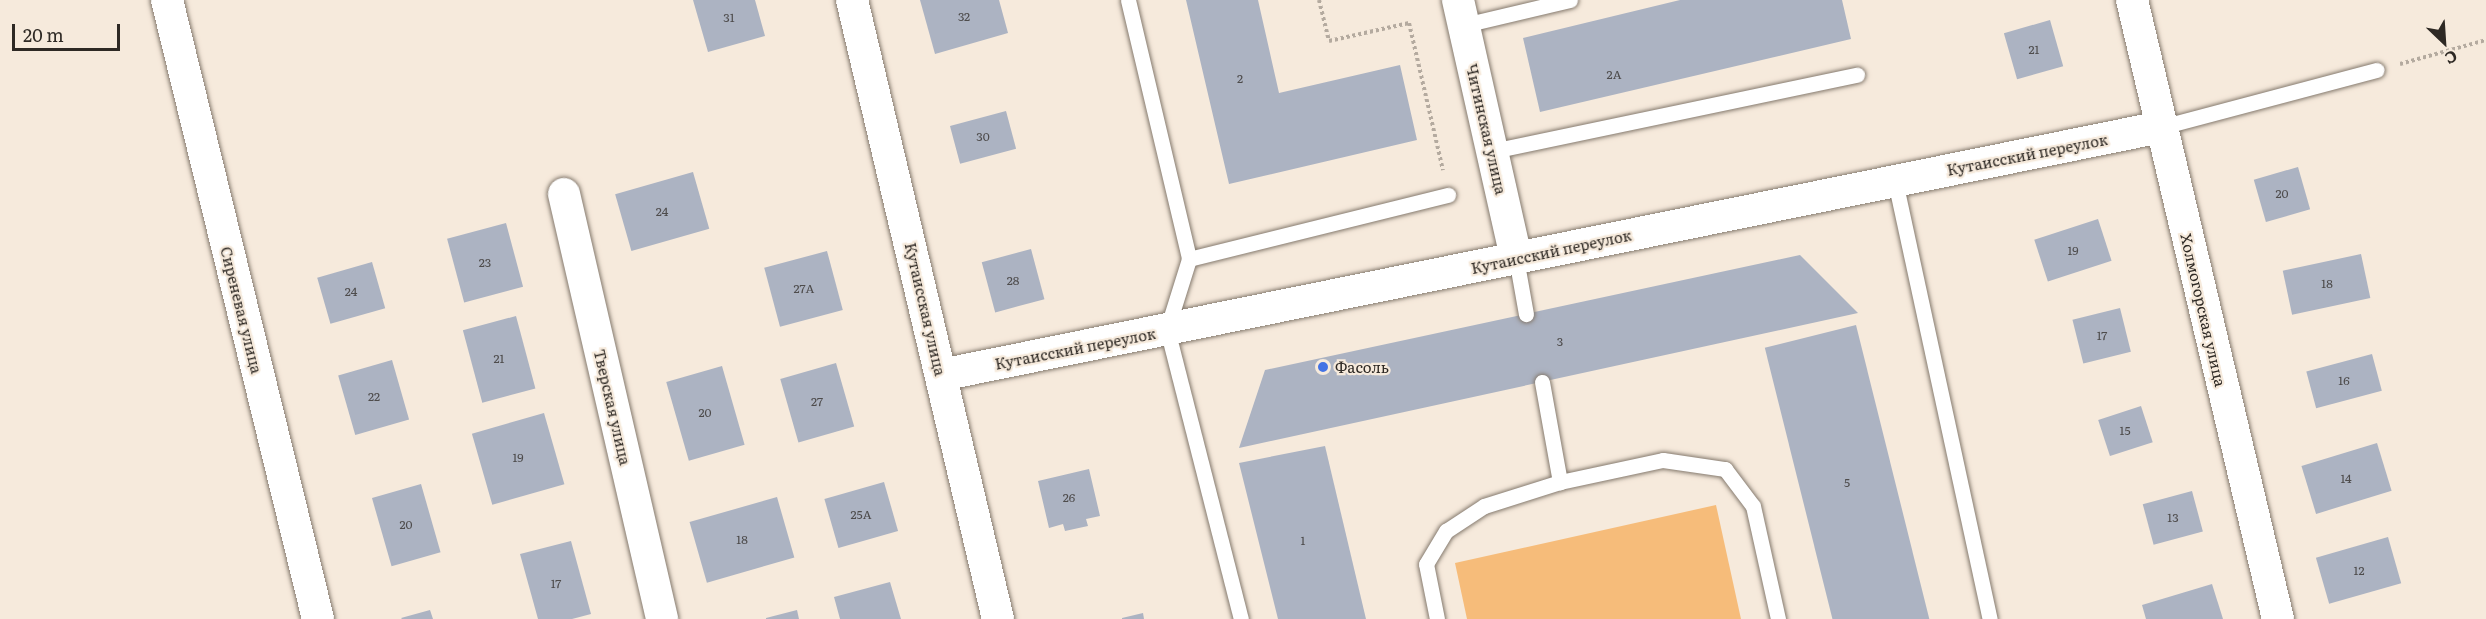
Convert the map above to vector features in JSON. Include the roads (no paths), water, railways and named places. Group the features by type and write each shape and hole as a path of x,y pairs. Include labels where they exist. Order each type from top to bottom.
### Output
{"street":[{"name":"Сиреневая улица","path":"167,0 318,619"},
{"name":"Кутаисская улица","path":"852,0 998,619"},
{"name":"Холмогорская улица","path":"2132,0 2278,619"},
{"name":"Читинская улица","path":"1461,12 1516,258"},
{"name":"Кутаисский переулок","path":"941,375 2161,127"},
{"name":"Тверская улица","path":"564,194 662,619"}],"lane":[{"path":"1128,0 1189,259 1167,329 1241,619"},
{"path":"1461,12 1570,0"},
{"path":"2161,127 2377,70"},
{"path":"1492,151 1857,75"},
{"path":"1895,181 1990,619"},
{"path":"1189,259 1448,195"},
{"path":"1516,258 1526,314"},
{"path":"1542,382 1560,482"},
{"path":"1437,619 1426,564 1446,531 1484,506 1560,482 1663,460 1725,468 1753,506 1778,619"}],"place":[{"name":"Фасоль","path":"1323,367"}]}
